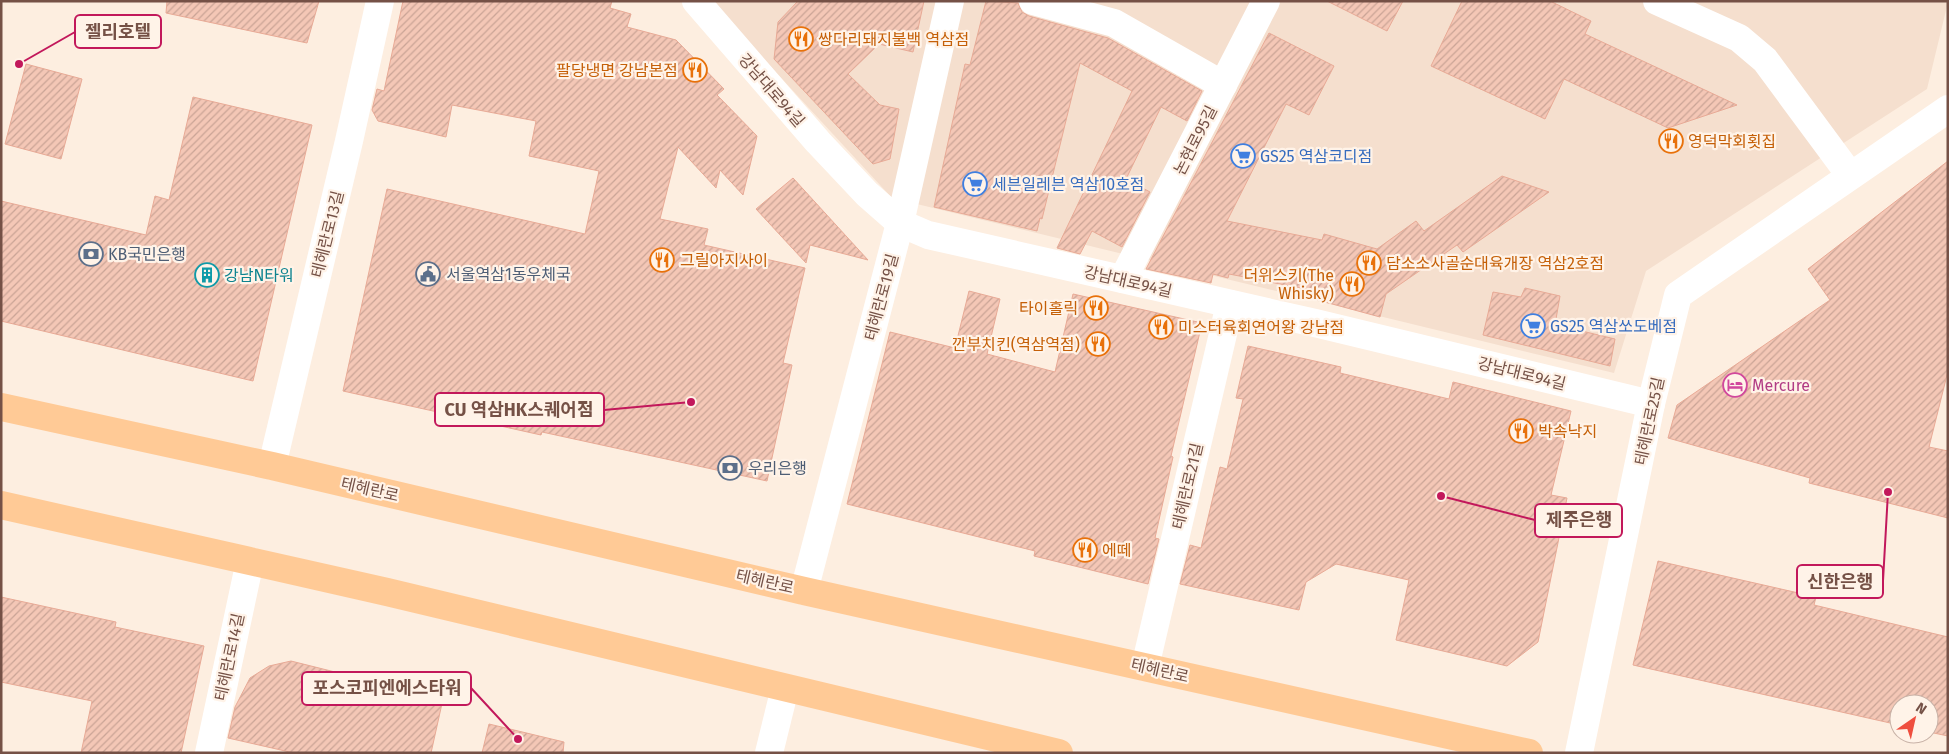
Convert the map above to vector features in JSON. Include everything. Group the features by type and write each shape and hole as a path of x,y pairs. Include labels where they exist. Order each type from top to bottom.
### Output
{"main road":[{"name":"테헤란로","path":"1,407 272,466 804,591 1529,753"},
{"path":"1,505 250,561 1058,753"}],"street":[{"name":"테헤란로13길","path":"272,466 350,141 380,1"},
{"name":"강남대로94길","path":"696,1 818,142 866,194 900,223 928,235 1230,304 1651,404"},
{"name":"테헤란로19길","path":"804,591 900,223 950,1"},
{"path":"1033,1 1114,23 1223,85"},
{"name":"논현로95길","path":"1123,280 1266,1"},
{"path":"1657,1 1739,38 1765,60 1850,175"},
{"name":"테헤란로25길","path":"1579,753 1651,404 1678,295 1948,109"},
{"name":"테헤란로21길","path":"1144,667 1230,304"},
{"name":"테헤란로14길","path":"209,753 250,561"},
{"path":"769,753 785,688"}],"shaded area":[{"path":"710,1 1948,2 1927,89 1646,271 1614,373 892,198"}],"building":[{"path":"167,1 319,1 307,43 166,13"},
{"path":"403,1 612,1 610,8 631,14 627,27 676,40 724,89 717,95 757,136 743,195 720,170 716,188 678,147 660,219 708,229 704,245 805,268 783,363 792,365 767,481 542,432 541,435 343,391 387,189 585,234 599,171 529,156 536,121 452,105 446,137 378,121 372,110 377,89 384,91"},
{"path":"798,1 924,1 913,52 879,44 848,74 880,105 899,109 890,159 873,164 774,59 778,22"},
{"path":"986,1 1018,3 1022,12 1029,16 1108,38 1202,91 1187,121 1161,107 1126,179 1150,192 1122,247 1092,231 1080,254 1057,248 1132,91 1080,63 1042,219 1040,218 1037,231 934,207 965,64 970,65"},
{"path":"1327,1 1403,1 1387,31"},
{"path":"1462,1 1550,1 1591,21 1585,34 1737,105 1668,128 1564,79 1545,119 1431,66"},
{"path":"1269,33 1334,66 1309,115 1286,104 1227,221 1322,240 1324,234 1377,249 1416,221 1424,231 1502,176 1549,192 1463,252 1457,245 1386,294 1380,317 1314,299 1316,291 1229,274 1228,278 1213,274 1211,283 1146,269"},
{"path":"26,64 82,79 61,159 5,144"},
{"name":"강남N타워","path":"193,97 312,125 253,381 1,321 1,201 146,235 155,196 169,200"},
{"path":"1948,161 1948,371 1929,447 1948,451 1948,518 1809,483 1810,478 1668,438 1677,405 1830,300 1808,269"},
{"path":"793,178 868,260 810,245 806,263 756,209"},
{"path":"1525,288 1560,296 1556,319 1563,320 1561,326 1615,339 1610,366 1483,335 1493,292 1521,297"},
{"path":"969,291 1000,299 987,354 1055,372 1073,294 1202,323 1171,456 1173,457 1155,538 1159,539 1148,584 1034,556 1035,551 847,504 890,332 955,348"},
{"path":"1248,346 1341,367 1340,373 1449,399 1453,382 1571,411 1551,495 1567,498 1538,642 1507,666 1396,640 1409,580 1336,564 1306,582 1299,610 1180,584 1190,545 1201,548 1220,467 1227,469 1243,399 1236,398"},
{"path":"1658,561 1816,597 1814,605 1948,637 1948,736 1939,734 1939,694 1889,694 1889,723 1633,665"},
{"path":"1,597 116,622 115,627 204,646 181,753 81,753 92,701 1,682"},
{"path":"291,661 443,699 431,753 294,753 228,738 235,707 250,678 269,666"},
{"path":"489,724 564,742 563,753 482,753"}],"place":[{"name":"쌍다리돼지불백 역삼점","path":"801,39"},
{"name":"젤리호텔","path":"19,64"},
{"name":"팔당냉면 강남본점","path":"695,70"},
{"name":"영덕막회횟집","path":"1671,141"},
{"name":"GS25 역삼코디점","path":"1243,156"},
{"name":"세븐일레븐 역삼10호점","path":"975,184"},
{"name":"KB국민은행","path":"91,254"},
{"name":"그릴아지사이","path":"662,260"},
{"name":"담소소사골순대육개장 역삼2호점","path":"1369,263"},
{"name":"서울역삼1동우체국","path":"428,274"},
{"name":"강남N타워","path":"207,275"},
{"name":"더위스키(The Whisky)","path":"1352,284"},
{"name":"타이홀릭","path":"1096,308"},
{"name":"GS25 역삼쏘도베점","path":"1533,326"},
{"name":"미스터육회연어왕 강남점","path":"1161,327"},
{"name":"깐부치킨(역삼역점)","path":"1098,344"},
{"name":"Mercure","path":"1735,385"},
{"name":"CU 역삼HK스퀘어점","path":"691,402"},
{"name":"박속낙지","path":"1521,431"},
{"name":"우리은행","path":"730,468"},
{"name":"신한은행","path":"1888,492"},
{"name":"제주은행","path":"1441,496"},
{"name":"에떼","path":"1085,550"},
{"name":"포스코피엔에스타워","path":"518,739"}]}
